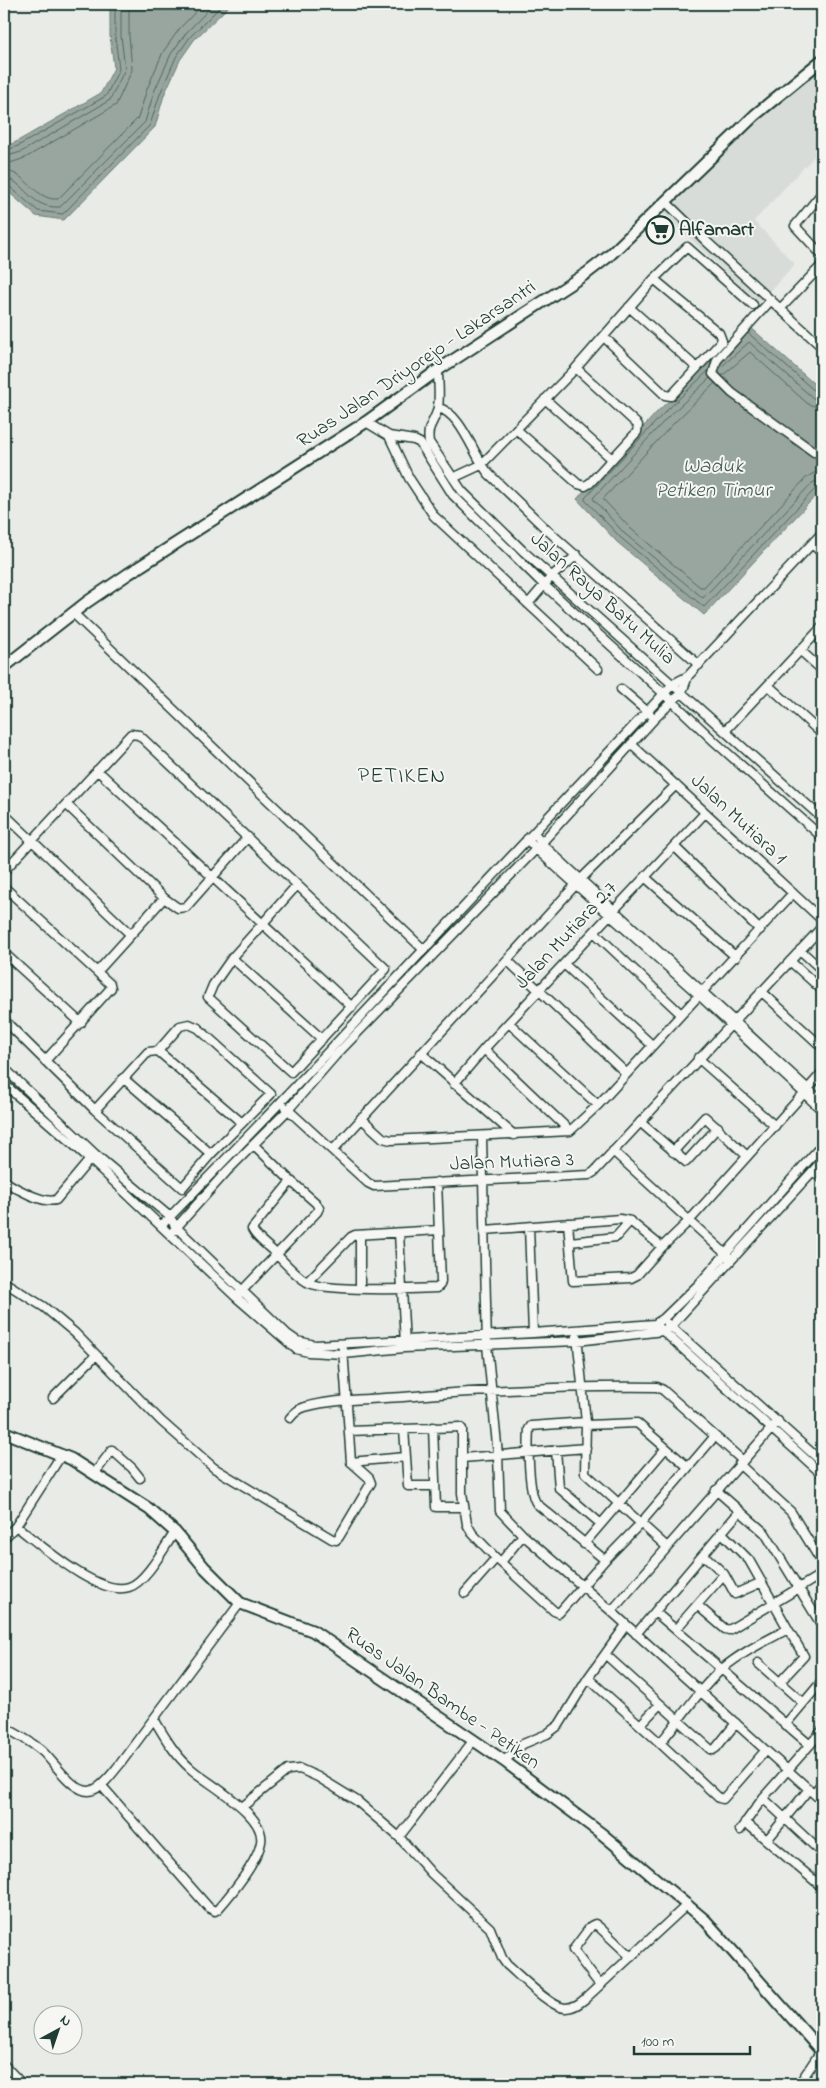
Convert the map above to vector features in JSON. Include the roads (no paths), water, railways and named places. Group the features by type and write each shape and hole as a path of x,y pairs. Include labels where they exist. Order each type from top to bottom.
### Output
{"main road":[{"name":"Ruas Jalan Driyorejo - Lakarsantri","path":"4,667 73,613 128,574 366,422 438,370 587,273 609,256 755,115 822,60"},
{"name":"Ruas Jalan Bambe - Petiken","path":"4,1432 62,1454 149,1509 175,1532 204,1567 240,1603 314,1631 504,1761 602,1834 705,1920 822,2052"}],"street":[{"path":"822,192 795,226 822,255"},
{"path":"666,202 822,347"},
{"path":"453,478 481,466 604,338 654,279 687,247 752,305"},
{"path":"780,308 822,265"},
{"path":"604,338 667,396 673,396 722,341 722,337 654,279"},
{"path":"771,300 717,360 712,374 732,393 814,452"},
{"path":"629,307 697,368"},
{"path":"516,429 582,486 590,483 636,432 638,426 635,420 576,368"},
{"name":"Jalan Raya Batu Mulia","path":"438,370 438,408 430,425 429,442 462,491 522,550 822,818"},
{"path":"545,399 612,459"},
{"path":"438,408 445,409 454,418 481,466 545,528 699,665"},
{"path":"366,422 389,436 414,440 420,443 453,495 544,585 822,837"},
{"path":"389,436 409,478 434,516 598,669"},
{"path":"161,1226 280,1103 664,693 673,684 688,676 699,665 822,533"},
{"path":"812,544 822,553"},
{"path":"528,604 552,576 577,555"},
{"path":"73,613 423,950"},
{"path":"725,731 822,627"},
{"path":"801,651 822,670"},
{"path":"170,1234 288,1110 335,1056 538,846 655,718 682,692 688,676"},
{"path":"769,686 822,734"},
{"path":"621,689 655,718"},
{"path":"4,872 97,770 131,734 135,733 248,837 386,969 291,1072 208,997 208,993 232,958 297,885"},
{"name":"Jalan Mutiara 1","path":"631,744 822,920"},
{"path":"97,770 352,1007"},
{"path":"333,1150 581,879 676,785"},
{"path":"66,804 164,898 178,908 186,907 248,837"},
{"name":"Jalan Mutiara 2.7","path":"454,1084 538,990 646,878 705,813"},
{"path":"4,814 130,934"},
{"path":"534,832 538,846 575,886 612,913"},
{"path":"527,839 581,879 612,913 806,1090 822,1102"},
{"path":"675,847 760,930"},
{"path":"646,878 736,956"},
{"path":"4,887 110,984 111,988 45,1061"},
{"path":"361,1118 383,1138 390,1140 482,1137 570,1131 598,1104 793,893"},
{"path":"97,972 164,898"},
{"name":"Jalan Mutiara 3","path":"280,1103 372,1186 586,1176 594,1172 698,1058 822,927"},
{"path":"594,932 681,1014"},
{"path":"800,950 822,970"},
{"path":"4,952 81,1023"},
{"path":"232,958 322,1039"},
{"path":"507,960 626,1073"},
{"path":"790,961 822,990"},
{"path":"564,964 652,1045"},
{"path":"761,991 822,1047"},
{"path":"4,1020 95,1110 182,1188 211,1154 271,1094 198,1028 189,1024 180,1026 158,1050 148,1052 95,1110"},
{"path":"509,1023 598,1104"},
{"path":"484,1049 570,1131"},
{"path":"158,1050 242,1123"},
{"path":"421,1054 514,1135"},
{"path":"698,1058 775,1126"},
{"path":"4,1068 69,1135"},
{"path":"568,1224 573,1281 631,1278 643,1269 662,1247 690,1220 822,1073"},
{"path":"123,1078 211,1154"},
{"path":"4,1084 169,1216 176,1227 239,1294 296,1349 308,1352 344,1354 404,1348 577,1341 663,1331 671,1326 822,1145"},
{"path":"806,1090 822,1110"},
{"path":"673,1152 705,1117 718,1127 747,1156"},
{"path":"640,1122 686,1162 718,1127"},
{"path":"482,1137 487,1345 498,1455 500,1512 523,1535 610,1610 822,1801"},
{"path":"239,1294 319,1208 254,1145"},
{"path":"613,1151 729,1256"},
{"path":"4,1181 42,1199 56,1200 93,1156"},
{"path":"93,1156 161,1226 239,1294 297,1341 315,1345 487,1336 655,1324 663,1319 729,1256 822,1161"},
{"path":"814,1171 822,1178"},
{"path":"291,1181 252,1227 255,1234 306,1282 318,1285 402,1290 437,1288 440,1285 437,1182"},
{"path":"485,1230 613,1219 630,1222 662,1247"},
{"path":"570,1242 616,1237 630,1222"},
{"path":"529,1227 533,1333"},
{"path":"306,1282 351,1237 438,1230"},
{"path":"399,1233 407,1339 404,1348"},
{"path":"360,1236 360,1288"},
{"path":"4,1282 44,1307 75,1333 161,1421 214,1468 336,1540 372,1483 369,1478 350,1462 342,1344"},
{"path":"663,1319 822,1462"},
{"path":"655,1324 822,1474"},
{"path":"577,1330 586,1423 585,1473 667,1547"},
{"path":"52,1398 96,1355"},
{"path":"290,1418 305,1406 347,1401 492,1390 583,1386 661,1388 715,1436 791,1512 822,1563"},
{"path":"610,1610 616,1606 740,1462 778,1421"},
{"path":"605,1560 534,1500 528,1452 529,1429 531,1426 637,1423 688,1467"},
{"path":"433,1427 436,1507 464,1507"},
{"path":"349,1431 460,1427 462,1430 464,1507 469,1529 499,1560 557,1612 562,1611 715,1436"},
{"path":"404,1429 408,1486 435,1486"},
{"path":"462,1458 586,1448"},
{"path":"584,1544 666,1448"},
{"path":"94,1474 112,1450 140,1478"},
{"path":"556,1450 559,1488 601,1524"},
{"path":"4,1538 16,1526 62,1454"},
{"path":"350,1462 405,1457"},
{"path":"716,1490 764,1533 822,1626"},
{"path":"636,1634 740,1511"},
{"path":"16,1526 74,1570 91,1580 121,1588 129,1588 146,1574 175,1532"},
{"path":"721,1532 744,1554 804,1656 779,1683"},
{"path":"465,1593 523,1535"},
{"path":"704,1555 724,1574 735,1594 762,1582"},
{"path":"676,1629 724,1574"},
{"path":"696,1605 728,1630 822,1574"},
{"path":"4,1727 43,1752 80,1790 92,1791 101,1785 120,1764 240,1603"},
{"path":"655,1612 810,1745"},
{"path":"504,1761 523,1744 547,1734 559,1724 588,1678 626,1625"},
{"path":"660,1743 680,1720 700,1691 722,1669 745,1652 788,1629"},
{"path":"606,1655 713,1750 736,1723"},
{"path":"758,1663 804,1703"},
{"path":"588,1678 641,1724 719,1798 723,1799 765,1750"},
{"path":"785,1725 822,1681"},
{"path":"641,1724 660,1704"},
{"path":"101,1785 208,1908 215,1911 237,1886 258,1852 261,1844 258,1828 242,1807 190,1769 171,1746 154,1719"},
{"path":"740,1830 763,1798 822,1731"},
{"path":"399,1837 473,1741"},
{"path":"242,1807 288,1770 300,1769 318,1777 357,1801 399,1837 432,1874 490,1928 502,1958 507,1965 548,1999 564,2008 576,2006 688,1904"},
{"path":"766,1840 811,1791 822,1783"},
{"path":"763,1798 822,1853"},
{"path":"746,1822 821,1883"},
{"path":"600,1985 573,1952 591,1926 594,1924 599,1926 632,1957"},
{"path":"799,2084 822,2052"},
{"path":"4,2065 22,2084"}],"water":[{"path":"110,4 231,4 194,40 180,60 164,95 155,127 64,220 36,216 4,188 4,147 101,93 114,68 110,36"},
{"name":"Waduk Petiken Timur","path":"748,325 822,391 822,489 704,615 617,542 577,499 659,410"}],"place":[{"name":"Alfamart","path":"660,230"}],"district":[{"name":"PETIKEN","path":"402,777"}]}
